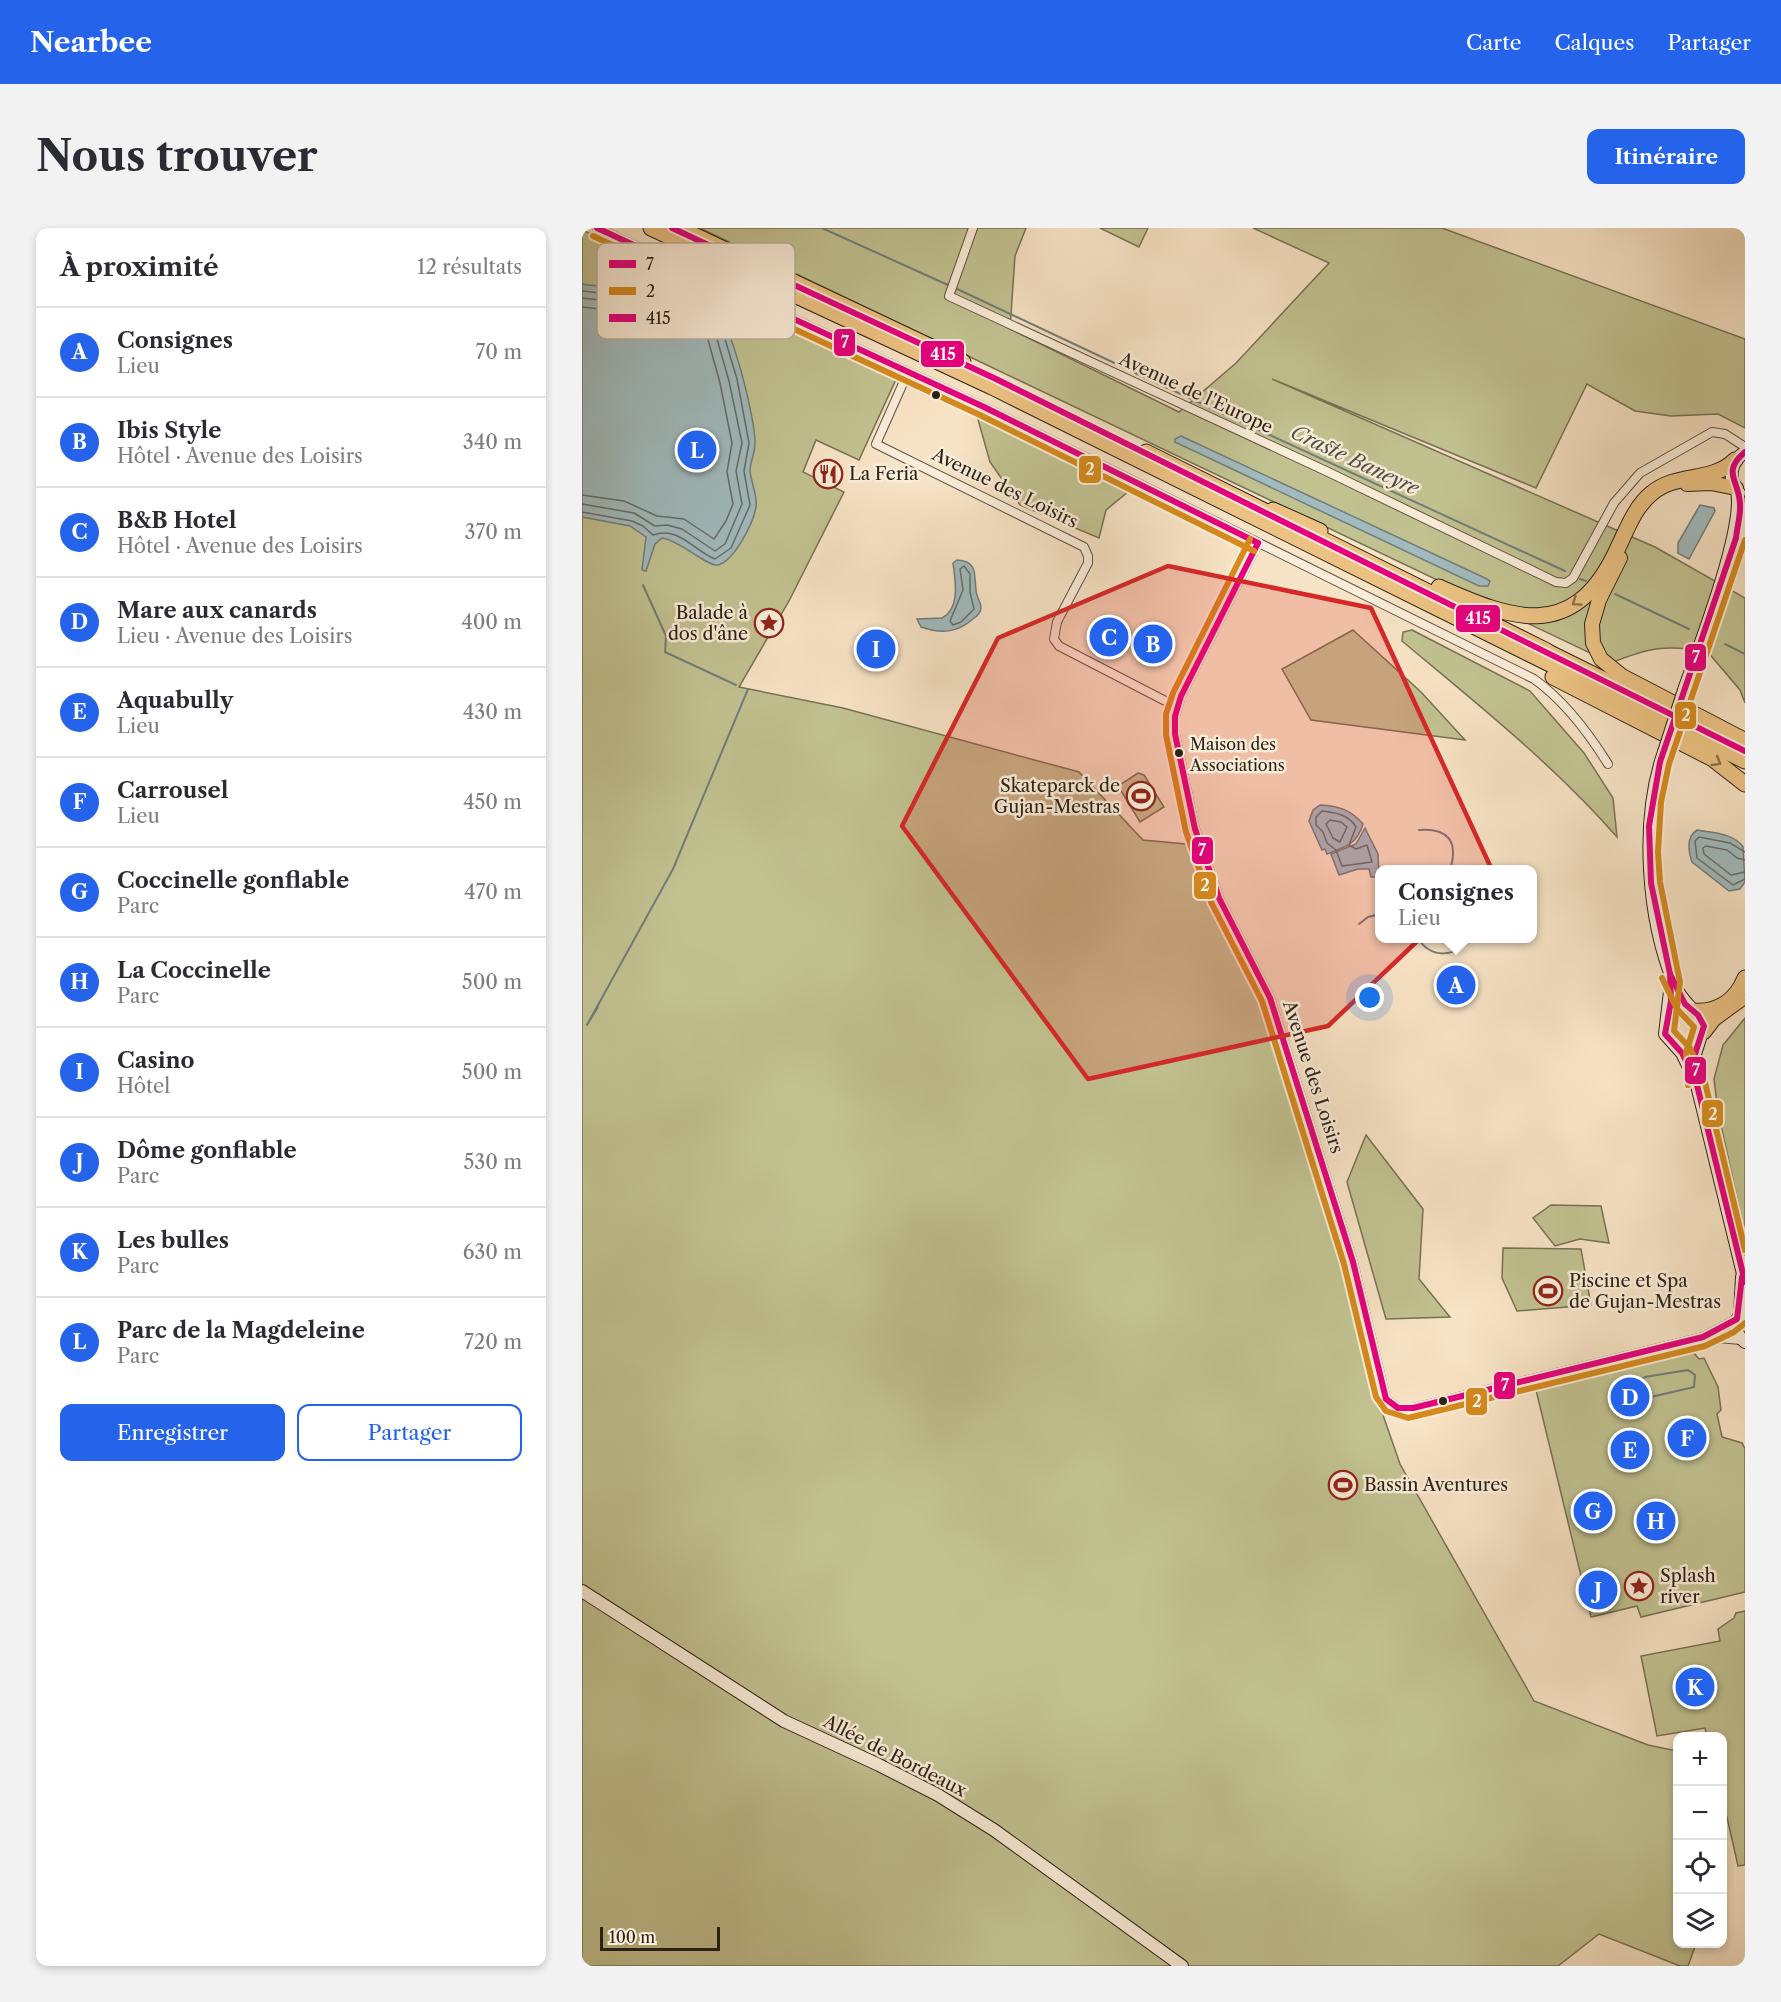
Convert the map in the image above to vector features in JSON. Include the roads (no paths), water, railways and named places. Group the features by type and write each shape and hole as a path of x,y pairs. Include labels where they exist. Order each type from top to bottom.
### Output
{"highway":[{"path":"651,228 683,243"},
{"path":"679,228 711,243"},
{"path":"795,282 1197,477 1745,749"},
{"path":"795,295 992,387 1745,761"},
{"path":"1197,477 1489,609 1534,617 1548,615 1570,607 1589,592 1605,573 1640,506 1653,492 1680,479 1716,474 1739,457"},
{"path":"1739,492 1720,484 1693,483 1672,488 1654,498 1636,525 1599,600 1592,633 1597,652 1613,671 1745,740"},
{"path":"1378,579 1457,626 1713,759 1745,784"},
{"path":"1693,1011 1708,1011 1726,1004 1738,993 1745,978"},
{"path":"1701,1037 1745,993"}],"main road":[{"path":"1736,538 1740,501 1739,492 1731,476 1739,457"},
{"path":"1743,1341 1737,1333 1744,1280 1696,1081 1695,1054 1701,1037 1702,1020 1681,998 1670,974 1657,919 1649,852 1652,801 1664,752 1736,538 1745,523"},
{"path":"1670,974 1669,1017 1665,1034 1677,1048 1696,1081"},
{"path":"1669,1017 1680,1010 1693,1011"},
{"path":"1677,1048 1689,1048 1701,1037"},
{"name":"Allée de Bordeaux","path":"582,1591 784,1721 879,1764 938,1795 994,1830 1182,1966"}],"street":[{"path":"597,228 629,243"},
{"name":"Avenue de l'Europe","path":"973,228 949,296 1561,583 1573,578 1614,502 1640,473 1712,432 1725,434 1745,447"},
{"path":"795,320 908,372 1534,679 1559,699 1585,730 1608,764"},
{"name":"Avenue des Loisirs","path":"908,372 876,444 1084,547 1088,563 1057,622 1054,639 1059,646 1177,707 1174,720 1177,744 1195,829 1219,898 1270,998 1349,1251 1386,1399 1398,1408 1413,1408 1703,1337 1741,1314"},
{"path":"1735,442 1739,457"},
{"path":"1177,707 1258,543"},
{"name":"Avenue des Loisirs","path":"1703,1337 1743,1341"}],"water":[{"path":"582,284 597,286 597,339 731,339 752,416 755,444 750,471 756,503 747,532 724,562 718,565 707,562 677,543 662,538 655,544 646,571 642,570 646,537 630,526 582,517"},
{"path":"1181,436 1485,578 1490,581 1488,586 1479,586 1175,442 1175,439"},
{"path":"1700,505 1714,508 1715,511 1689,559 1678,553 1678,543"},
{"path":"957,560 969,563 974,569 976,592 981,606 980,613 955,630 935,631 921,627 917,619 942,618 952,608 955,593 953,563"},
{"path":"1320,805 1344,810 1354,815 1363,824 1358,836 1350,844 1327,854 1325,849 1322,850 1309,821 1313,810"},
{"path":"1365,828 1378,854 1378,865 1375,865 1375,877 1371,877 1369,869 1358,869 1339,875 1331,854 1356,844"},
{"path":"1697,830 1728,836 1743,847 1745,882 1740,889 1729,891 1692,862 1689,844 1691,836"}],"waterway":[{"name":"Craste Baneyre","path":"822,228 948,285"},
{"name":"Craste Baneyre","path":"955,288 1125,368"},
{"name":"Craste Baneyre","path":"1135,373 1565,571"},
{"name":"Craste Baneyre","path":"1580,579 1586,581"},
{"path":"643,585 666,636 665,652 736,685"},
{"name":"Craste Baneyre","path":"1615,594 1689,629"},
{"name":"Craste Baneyre","path":"1725,644 1745,654"},
{"path":"598,1007 587,1025 673,869 748,689"},
{"path":"1419,830 1437,831 1449,838 1453,851 1451,865"},
{"path":"1359,924 1368,917 1375,915"},
{"path":"1422,943 1436,953 1451,952 1465,943"},
{"path":"1628,1388 1645,1377 1688,1370 1695,1375 1694,1387 1651,1397"}],"place":[{"name":"Parc de la Magdeleine","path":"697,450"},
{"name":"La Feria","path":"828,474"},
{"name":"Balade à dos d'âne","path":"769,623"},
{"name":"B&B Hotel","path":"1109,637"},
{"name":"Ibis Style","path":"1153,644"},
{"name":"Casino","path":"876,649"},
{"name":"Maison des Associations","path":"1179,753"},
{"name":"Skateparck de Gujan-Mestras","path":"1141,796"},
{"name":"Consignes","path":"1456,985"},
{"name":"Piscine et Spa de Gujan-Mestras","path":"1548,1291"},
{"name":"Mare aux canards","path":"1630,1397"},
{"name":"Carrousel","path":"1687,1438"},
{"name":"Aquabully","path":"1630,1450"},
{"name":"Bassin Aventures","path":"1343,1485"},
{"name":"Coccinelle gonflable","path":"1593,1511"},
{"name":"La Coccinelle","path":"1656,1521"},
{"name":"Splash river","path":"1639,1586"},
{"name":"Dôme gonflable","path":"1598,1590"},
{"name":"Les bulles","path":"1695,1687"}]}
